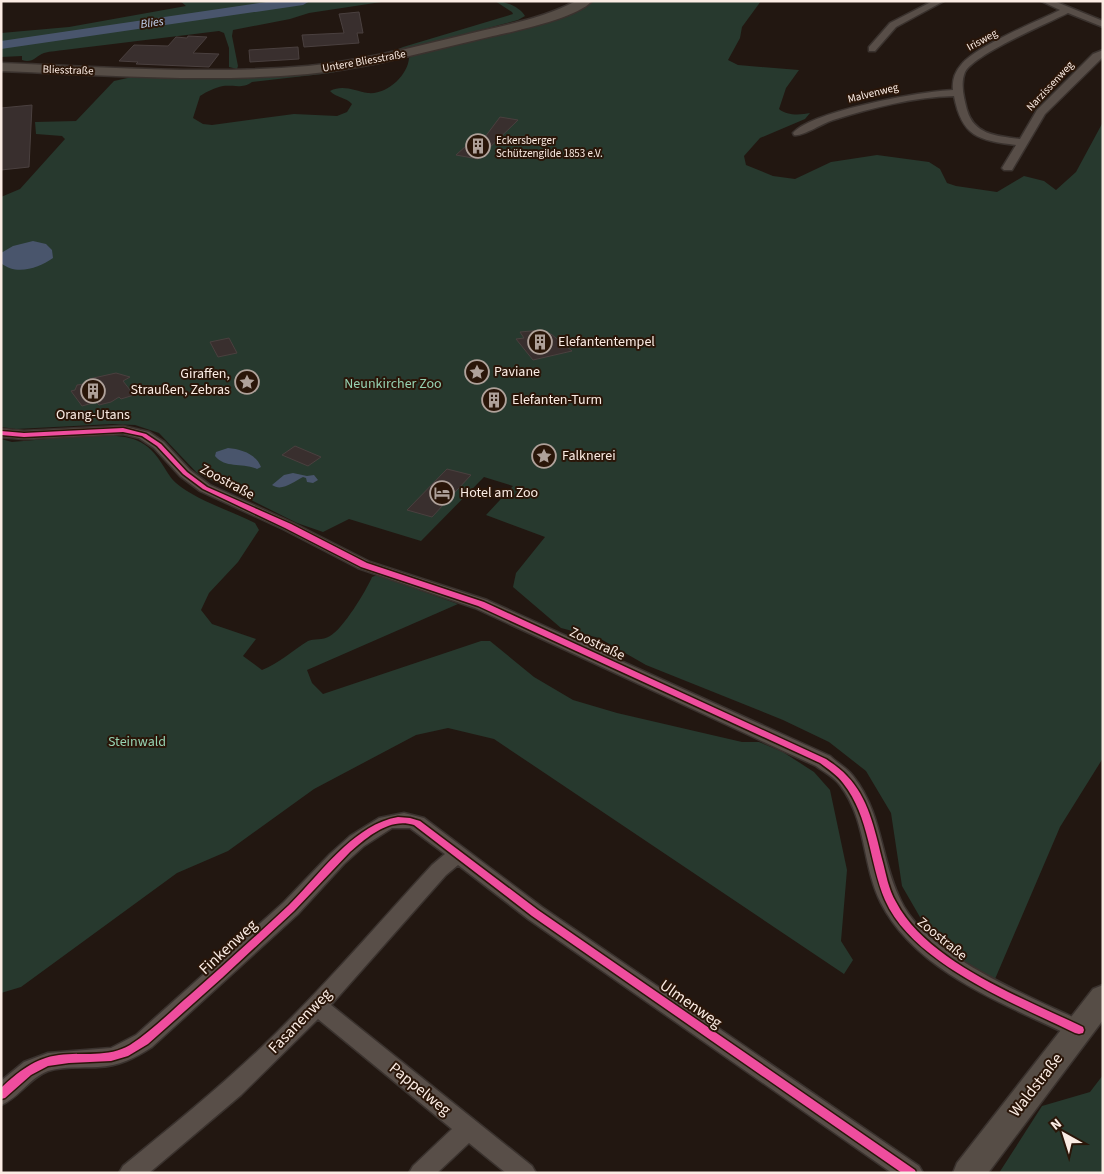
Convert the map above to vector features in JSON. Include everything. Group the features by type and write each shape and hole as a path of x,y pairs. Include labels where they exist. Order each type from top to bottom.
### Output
{"main road":[{"name":"Untere Bliesstraße","path":"135,72 237,74 327,68 401,54 502,30 556,14 586,1"},
{"name":"Bliesstraße","path":"1,67 135,72"},
{"name":"Waldstraße","path":"969,1173 1103,997"}],"street":[{"path":"872,49 893,25 940,1"},
{"path":"1045,1 1103,24"},
{"name":"Irisweg","path":"1022,142 991,137 974,130 966,121 956,84 958,76 969,62 993,46 1067,10"},
{"name":"Narzissenweg","path":"1008,168 1041,112 1096,56 1103,53"},
{"name":"Malvenweg","path":"798,133 810,124 872,106 916,96 958,93"},
{"name":"Zoostraße","path":"1,433 24,435 123,430 144,435 159,445 185,473 205,488 288,526 364,565 481,604 823,761 846,779 856,795 870,826 890,902 905,925 929,948 961,971 1079,1030"},
{"name":"Finkenweg","path":"1,1095 35,1066 64,1057 120,1055 144,1041 292,906 354,843 380,825 395,820 408,819 457,855"},
{"name":"Fasanenweg","path":"131,1173 198,1119 248,1075 316,1005 439,870 457,855"},
{"name":"Ulmenweg","path":"457,855 535,913 912,1173"},
{"name":"Pappelweg","path":"316,1005 524,1173"},
{"path":"421,1173 469,1128"}],"green space":[{"path":"180,1 388,1 309,13 290,19 233,30 232,36 237,69 229,67 229,48 224,33 219,31 49,52 29,61 22,60 22,56 1,57 1,33 69,27 186,6"},
{"path":"495,1 512,5 525,16 518,20 398,52 394,51 513,14"},
{"name":"Neunkircher Zoo","path":"591,1 761,1 742,27 740,38 728,60 738,65 799,70 786,88 779,109 790,114 810,113 805,119 760,138 744,156 746,165 773,176 795,179 831,162 877,155 929,162 940,169 947,183 956,186 997,192 1024,176 1044,181 1056,190 1076,172 1103,122 1103,758 1060,827 995,979 959,960 928,931 902,886 891,813 866,771 829,742 783,720 646,665 599,638 561,628 513,587 516,573 545,537 486,515 513,486 484,477 421,541 349,519 323,532 297,523 197,473 159,433 135,425 112,424 16,429 1,427 1,197 20,189 65,139 62,136 36,134 35,122 76,121 114,81 132,77 364,65 331,73 252,82 242,86 223,86 200,96 193,118 203,124 212,125 294,114 337,116 347,112 352,104 330,91 344,88 368,93 382,91 401,77 409,58 417,53 445,48 445,45"},
{"name":"Steinwald","path":"93,435 121,436 137,440 151,450 173,481 184,489 203,500 255,523 259,530 238,562 209,593 201,610 212,624 256,639 243,656 262,670 308,641 327,638 335,632 354,609 372,577 377,575 458,604 307,670 312,683 323,694 481,641 490,641 534,677 573,700 617,713 742,742 759,742 783,752 814,772 830,790 847,870 841,941 853,960 844,974 494,739 448,728 416,735 314,789 228,851 177,873 21,987 1,993 1,439 12,442"},
{"path":"1103,1075 1103,1173 999,1173 1042,1106 1090,1092"}],"water":[{"path":"33,241 46,244 52,250 53,258 41,265 20,270 7,267 1,263 1,253 13,246"},
{"path":"228,448 248,453 259,462 261,467 257,469 224,463 215,456 216,452"},
{"path":"293,473 307,476 314,475 318,480 313,483 307,482 306,478 303,477 284,487 272,485 284,475"}],"building":[{"path":"359,12 363,33 357,33 359,43 304,47 302,35 344,33 339,14"},
{"path":"188,36 207,37 193,53 219,54 209,67 136,64 138,62 119,61 134,45 168,46 176,37 187,38"},
{"path":"298,47 299,59 250,62 249,50"},
{"path":"32,105 29,167 1,170 1,108"},
{"name":"Eckersberger Schützengilde 1853 e.V.","path":"500,117 518,120 478,159 456,155 477,136 485,137"},
{"name":"Elefantentempel","path":"542,330 546,334 551,334 572,351 533,360 516,339 524,338 520,332"},
{"path":"229,338 237,353 218,357 210,342"},
{"name":"Orang-Utans","path":"116,373 130,377 123,381 134,395 121,399 119,397 111,402 99,405 96,402 82,406 71,391 75,390 77,385 84,384 89,379"},
{"path":"295,446 321,457 308,466 282,455"},
{"name":"Hotel am Zoo","path":"447,469 471,475 432,517 407,510"}],"waterway":[{"name":"Blies","path":"1,45 303,1"}],"cycle path":[{"path":"1,433 24,435 123,430 144,435 159,445 185,473 205,488 288,526 364,565 481,604 823,761 838,772 856,794 868,823 890,901 903,922 922,942 973,977 1079,1030"},
{"path":"1,1095 18,1079 37,1066 58,1060 111,1057 124,1053 144,1041 291,908 347,849 379,826 391,821 404,820 417,823 535,913 911,1173"}],"place":[{"name":"Eckersberger Schützengilde 1853 e.V.","path":"478,146"},
{"name":"Elefantentempel","path":"540,342"},
{"name":"Paviane","path":"477,372"},
{"name":"Giraffen, Straußen, Zebras","path":"247,382"},
{"name":"Orang-Utans","path":"93,391"},
{"name":"Elefanten-Turm","path":"494,400"},
{"name":"Falknerei","path":"544,456"},
{"name":"Hotel am Zoo","path":"442,493"}]}
